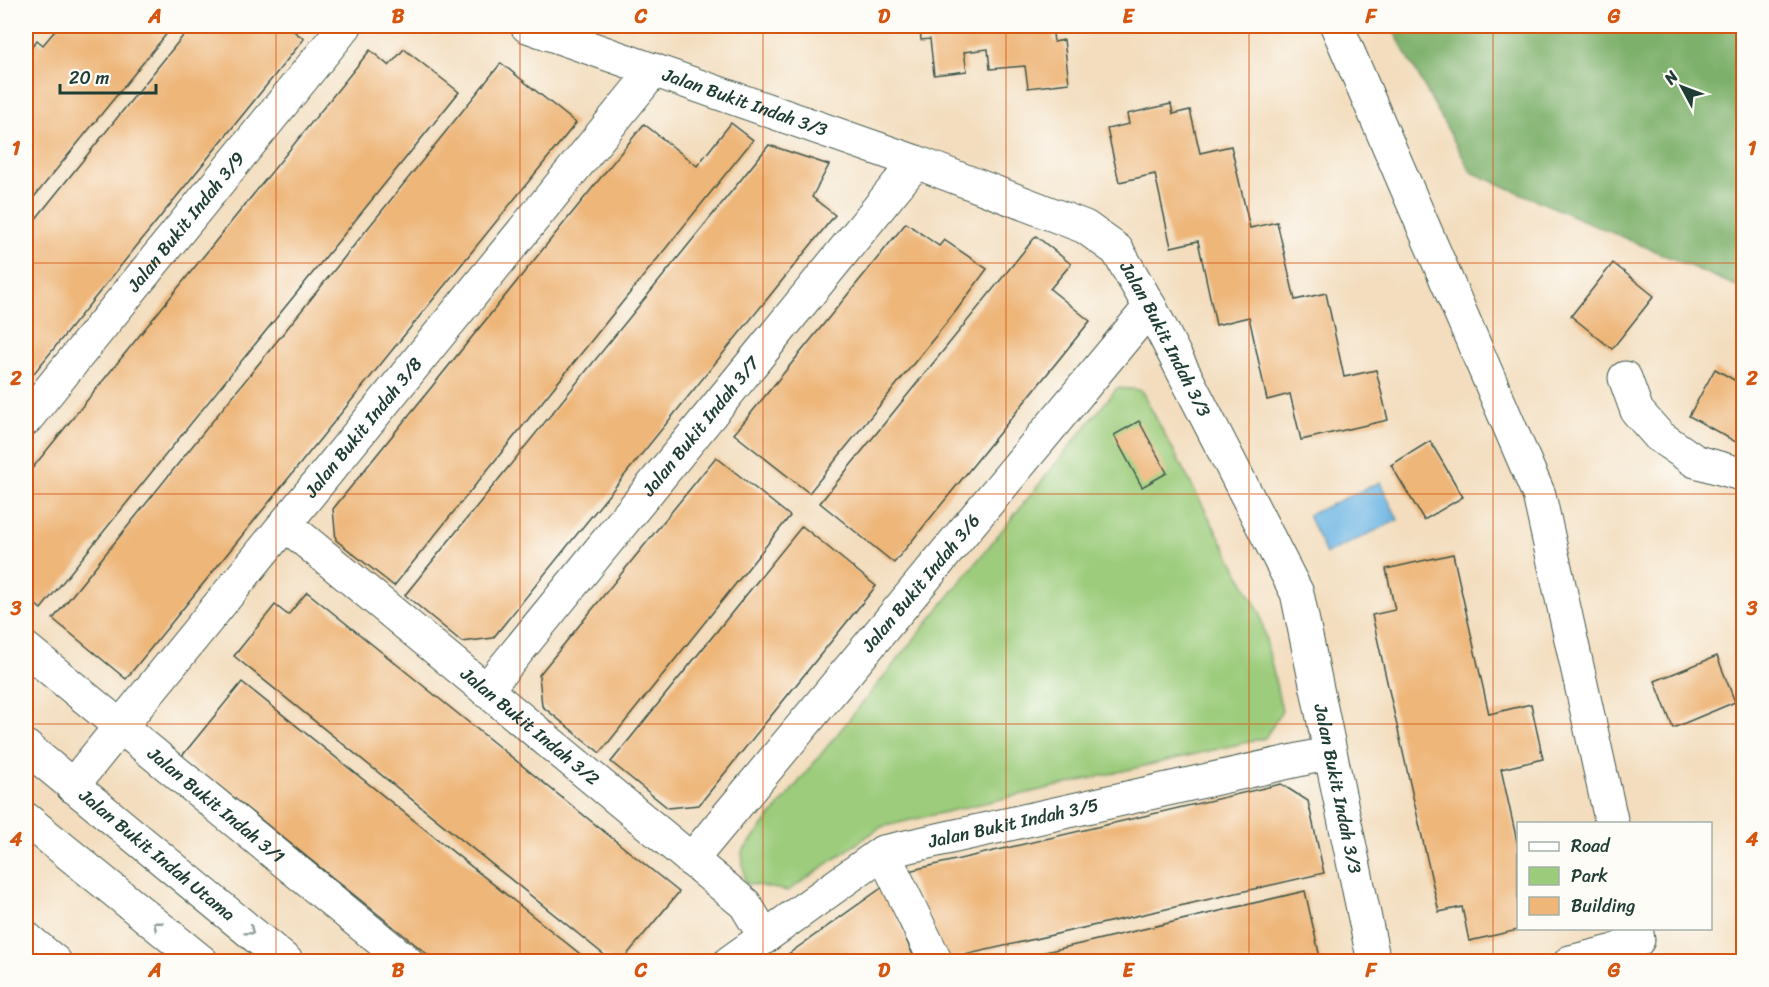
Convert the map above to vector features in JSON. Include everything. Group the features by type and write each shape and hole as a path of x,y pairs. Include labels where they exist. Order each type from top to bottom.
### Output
{"street":[{"name":"Jalan Bukit Indah 3/9","path":"26,419 345,26"},
{"name":"Jalan Bukit Indah 3/3","path":"527,26 915,162 1085,227 1117,250 1150,307 1297,593 1374,962"},
{"path":"1337,26 1539,495 1612,822"},
{"name":"Jalan Bukit Indah 3/8","path":"72,786 654,70"},
{"name":"Jalan Bukit Indah 3/7","path":"486,690 915,162"},
{"name":"Jalan Bukit Indah 3/6","path":"691,860 1150,307"},
{"path":"1625,378 1637,411 1659,436 1695,461 1743,475"},
{"name":"Jalan Bukit Indah 3/2","path":"285,524 745,904 765,937"},
{"name":"Jalan Bukit Indah 3/1","path":"26,649 407,962"},
{"name":"Jalan Bukit Indah Utama","path":"26,747 287,962"},
{"name":"Jalan Bukit Indah 3/5","path":"730,962 883,852 1330,753"},
{"path":"26,819 202,962"},
{"path":"883,852 936,962"},
{"path":"1570,962 1615,951 1638,940 1636,930"},
{"path":"26,938 55,962"}],"green space":[{"path":"1391,26 1743,26 1743,289 1471,172"},
{"path":"1117,388 1141,390 1260,613 1282,711 1265,738 881,827 788,891 745,883 742,852"}],"water":[{"path":"1380,482 1398,520 1326,554 1308,515"}],"building":[{"path":"59,26 173,26 26,207 26,55 37,40 43,45"},
{"path":"191,26 287,26 304,39 26,383 26,231"},
{"path":"920,26 1052,26 1054,42 1064,40 1069,83 1028,88 1025,66 990,69 988,49 964,52 967,71 934,75 930,39 921,40"},
{"path":"404,49 459,92 41,609 26,597 26,476 370,50 389,66"},
{"path":"501,63 576,123 126,679 53,619"},
{"path":"1171,104 1173,114 1190,110 1200,153 1231,146 1250,228 1277,222 1295,300 1326,293 1344,377 1376,370 1388,420 1301,440 1290,394 1267,400 1249,317 1216,325 1198,241 1171,247 1155,174 1119,182 1107,129 1129,124 1127,114"},
{"path":"731,123 753,140 394,586 336,540 333,509 644,124 697,166"},
{"path":"769,145 829,165 812,197 835,215 493,638 462,642 405,595"},
{"path":"906,223 939,246 944,240 987,269 956,311 809,493 734,434"},
{"path":"1036,236 1071,264 1050,289 1090,321 894,563 820,503"},
{"path":"1613,263 1654,296 1612,349 1571,316"},
{"path":"1715,369 1743,385 1743,446 1689,416"},
{"path":"1139,421 1167,473 1142,487 1114,435"},
{"path":"1430,441 1463,497 1424,520 1391,465"},
{"path":"716,457 790,516 600,753 542,706 539,675"},
{"path":"802,526 876,586 699,805 668,808 611,762"},
{"path":"1453,554 1489,714 1531,704 1543,759 1501,769 1517,841 1518,930 1469,941 1462,907 1439,912 1372,615 1395,610 1386,569"},
{"path":"307,592 679,892 621,962 613,962 234,656 275,605 288,615"},
{"path":"1717,656 1735,702 1673,728 1655,681"},
{"path":"242,682 585,958 583,962 437,962 182,756"},
{"path":"1281,784 1308,801 1324,873 947,959 908,871"},
{"path":"883,887 916,962 777,962"},
{"path":"1305,891 1321,962 1011,962 1037,954"}]}
